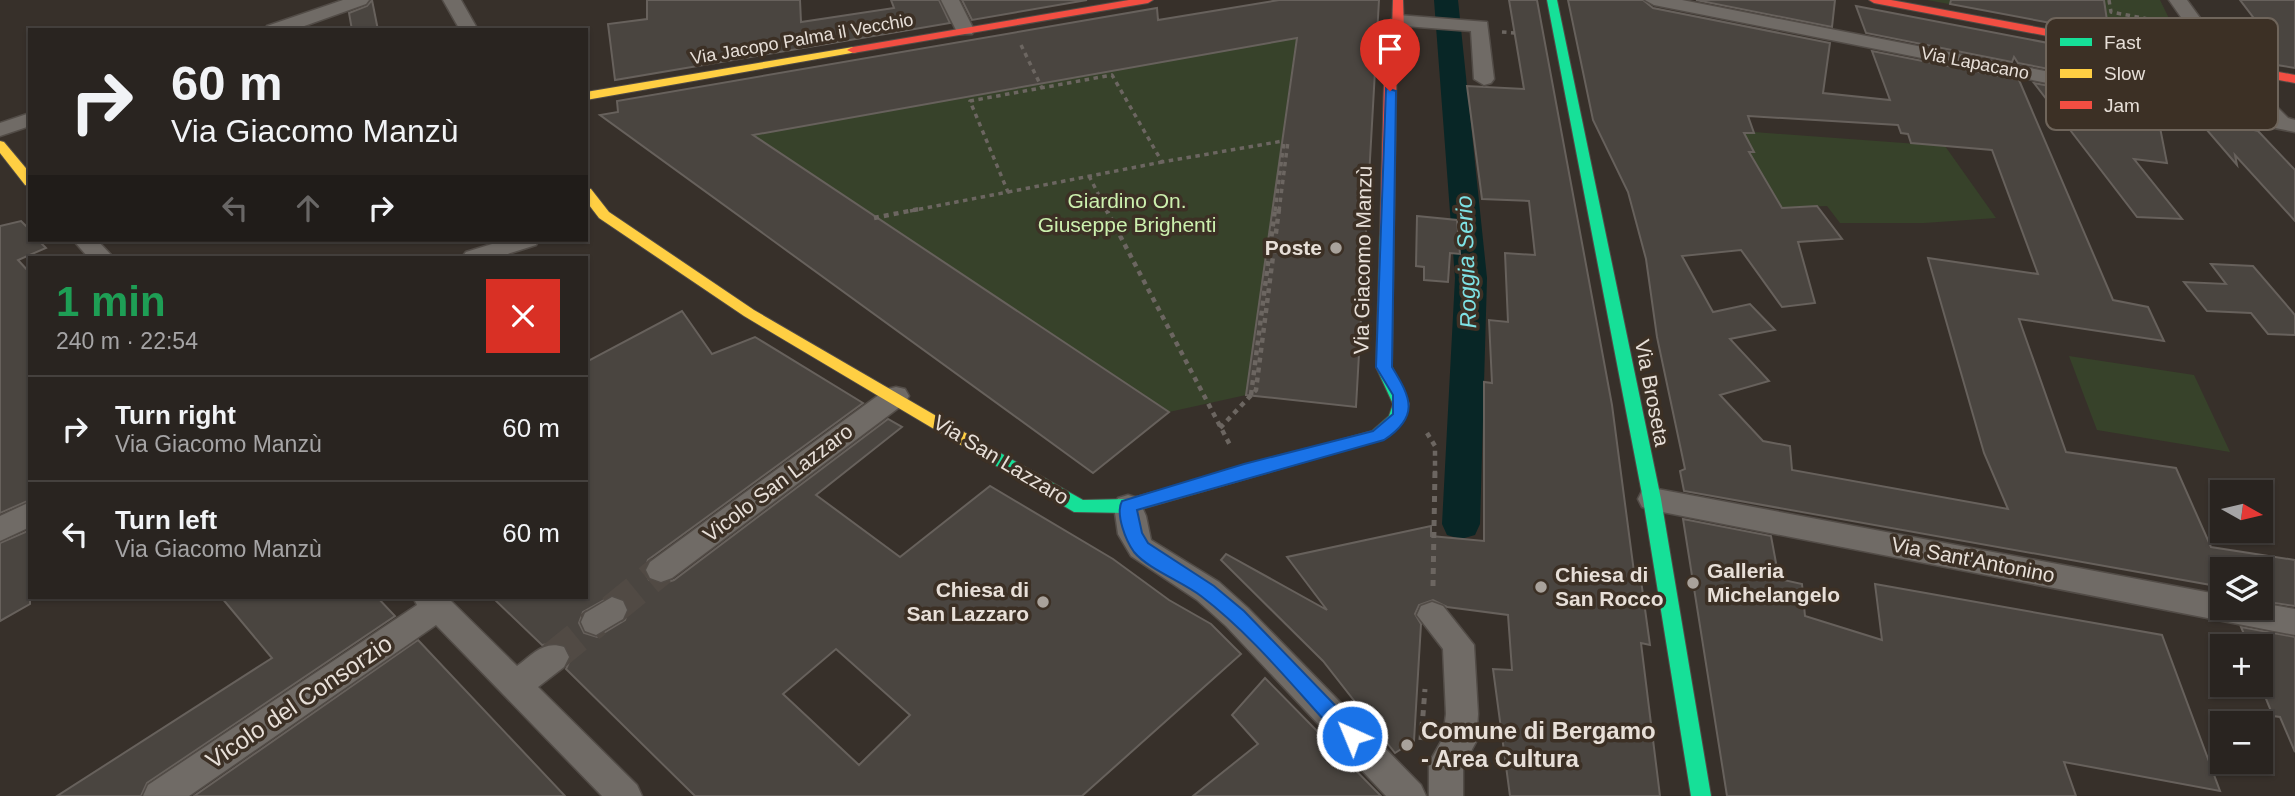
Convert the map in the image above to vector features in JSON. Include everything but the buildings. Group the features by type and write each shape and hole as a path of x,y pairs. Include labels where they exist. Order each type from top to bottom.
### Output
{"street":[{"path":"280,28 359,0"},
{"path":"452,0 468,28"},
{"path":"950,0 965,30"},
{"name":"Via Jacopo Palma il Vecchio","path":"588,96 1148,0"},
{"name":"Via Giacomo Manzù","path":"1128,506 1378,435 1392,426 1401,414 1401,395 1384,367 1391,45 1398,31 1398,0"},
{"name":"Via Broseta","path":"1552,0 1652,499 1701,796"},
{"name":"Via Lapacano","path":"1654,0 2046,79"},
{"path":"1874,0 2046,32"},
{"path":"2178,0 2191,18"},
{"path":"1398,21 1480,26 1484,79"},
{"path":"2278,117 2291,129"},
{"path":"0,131 28,120"},
{"path":"0,145 26,187"},
{"name":"Via San Lazzaro","path":"588,198 595,218 749,313 895,396 1080,507 1128,506"},
{"path":"86,242 100,256"},
{"path":"477,256 522,242"},
{"name":"Vicolo San Lazzaro","path":"661,570 895,396"},
{"name":"Via Sant'Antonino","path":"1652,499 2295,622"},
{"path":"1128,506 1133,534 1141,548 1208,591 1237,617 1409,796"},
{"path":"0,530 28,514"},
{"path":"433,602 625,796"},
{"name":"Vicolo del Consorzio","path":"160,796 433,602"},
{"path":"1432,607 1458,645 1462,714 1459,742 1446,763 1446,796"},
{"path":"515,686 553,657"}],"path":[{"path":"2109,0 2110,12 2142,18"},
{"path":"1010,23 1042,88"},
{"path":"1008,192 970,101 1112,75 1162,162"},
{"path":"874,218 1283,141 1251,395 1220,428"},
{"path":"1089,176 1244,471"},
{"path":"1423,426 1435,446 1432,607"},
{"path":"1421,749 1426,682"}],"green space":[{"path":"1927,0 2160,0 2169,18 2046,18 2046,22"},
{"name":"Giardino On. Giuseppe Brighenti","path":"1302,27 1296,47 1246,395 1169,412 763,142 753,146 743,134"},
{"path":"1744,133 1945,146 1996,218 1924,223 1840,223 1827,206 1775,208 1749,152 1754,152"},
{"path":"2069,356 2194,375 2230,452 2097,430"}],"waterway":[{"name":"Roggia Serio","path":"1446,0 1471,278 1461,524"}],"tunnel":[{"path":"612,610 661,570"},
{"path":"553,657 596,622"}],"traffic: fast":[{"path":"1552,0 1652,499 1701,796"},
{"path":"982,450 1080,507 1128,506 1378,435 1396,419 1401,404 1384,367 1387,233"}],"traffic: slow":[{"path":"588,96 853,50"},
{"path":"0,145 28,180"},
{"path":"588,195 604,215 749,313 982,450"}],"traffic: jam":[{"path":"853,50 1148,0"},
{"path":"1387,233 1391,45 1398,31 1398,0"},
{"path":"1874,0 2046,32"},
{"path":"2278,76 2295,79"}],"place":[{"name":"Poste","path":"1336,248"},
{"name":"Galleria Michelangelo","path":"1693,583"},
{"name":"Chiesa di San Rocco","path":"1541,587"},
{"name":"Chiesa di San Lazzaro","path":"1043,602"},
{"name":"Comune di Bergamo - Area Cultura","path":"1407,745"}],"route":[{"path":"1352,736 1237,617 1208,591 1141,548 1133,534 1132,516 1128,506 1378,435 1392,426 1401,414 1401,395 1384,367 1390,91"}]}
